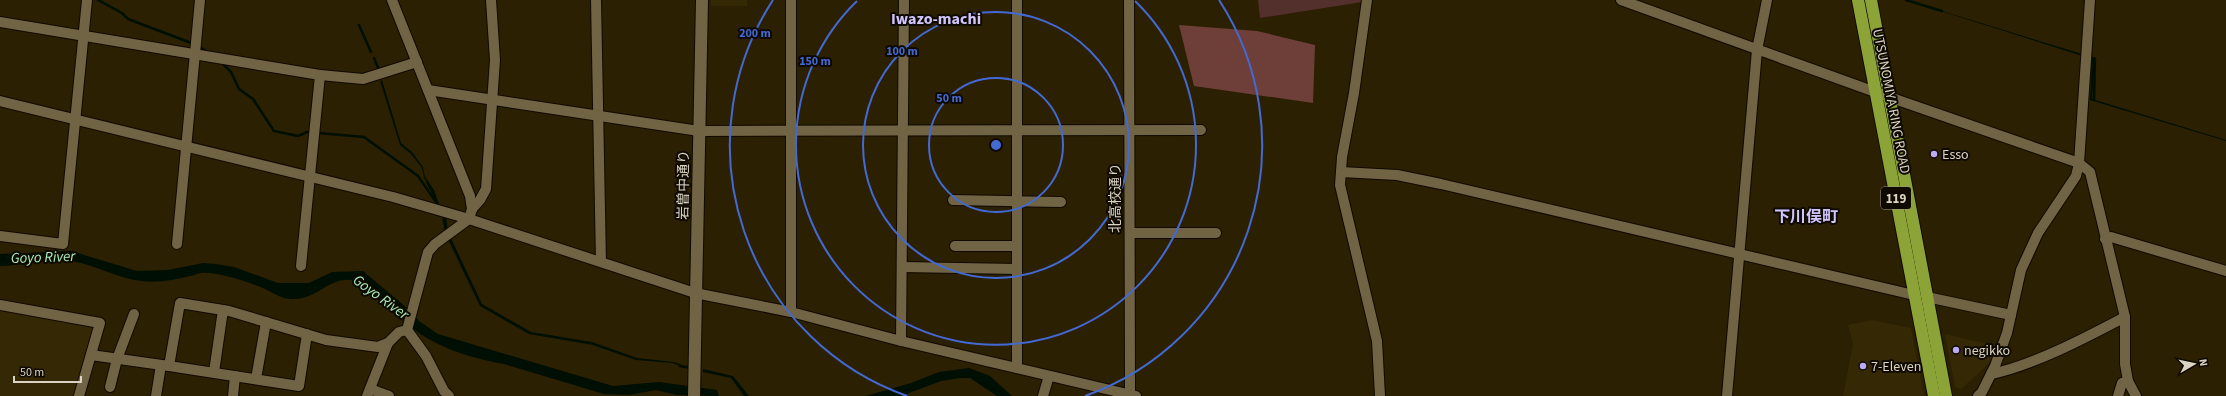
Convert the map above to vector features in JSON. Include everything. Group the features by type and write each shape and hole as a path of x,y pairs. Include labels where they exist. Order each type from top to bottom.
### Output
{"highway":[{"name":"UTSUNOMIYA RING ROAD","path":"1858,0 1934,396"},
{"name":"UTSUNOMIYA RING ROAD","path":"1871,0 1946,396"}],"street":[{"path":"0,236 63,244 87,0"},
{"path":"177,244 200,0"},
{"path":"392,0 418,62 470,196 470,214"},
{"path":"449,396 444,391 426,356 408,330 428,252 435,244 470,214 486,190 495,60 491,0"},
{"path":"596,0 600,116 601,262"},
{"name":"岩曽中通り","path":"694,396 702,0"},
{"path":"791,0 791,312"},
{"path":"901,341 904,0"},
{"path":"1017,0 1017,368"},
{"name":"北高校通り","path":"1129,0 1130,233 1133,396"},
{"path":"1367,0 1340,185 1377,341 1380,396"},
{"path":"1621,0 1889,98 2079,163 2090,172 2125,318 2125,364 2128,381 2136,396"},
{"path":"1727,396 1741,254 1757,50 1767,0"},
{"path":"1978,396 1982,392 1991,374 2007,333 2021,270 2038,233 2076,176 2079,163 2090,0"},
{"path":"0,22 320,75 363,79 418,62"},
{"path":"302,266 320,75"},
{"path":"428,90 699,131 1201,130"},
{"path":"0,101 393,197 470,214 601,262 695,293 791,312 901,341 1133,396"},
{"path":"1341,172 1397,175 1441,184 1914,295"},
{"path":"953,200 1061,202"},
{"path":"1130,233 1216,233"},
{"path":"2105,239 2111,237 2226,271"},
{"path":"955,246 1017,246"},
{"path":"902,267 1017,269"},
{"path":"1927,297 2011,315"},
{"path":"156,396 180,303 223,310 326,340 378,348 388,343 399,332 408,330"},
{"path":"0,305 100,323 79,396"},
{"path":"214,372 223,310"},
{"path":"110,387 116,359 134,314"},
{"path":"1991,374 2007,370 2091,335 2125,318"},
{"path":"256,379 266,322"},
{"path":"91,355 214,372 299,386 307,334"},
{"path":"388,343 368,392 390,396"},
{"path":"233,396 235,376"},
{"path":"1043,396 1049,376"},
{"path":"2118,396 2122,383 2128,381"}],"shaded area":[{"path":"711,0 747,0 747,6 711,6"},
{"path":"1258,0 1362,0 1362,2 1260,18"},
{"path":"1179,25 1257,31 1315,45 1313,103 1194,86"},
{"path":"0,307 95,325 75,396 0,396"},
{"path":"1872,320 1911,328 1924,396 1843,396 1853,344 1848,325"},
{"path":"1945,334 1996,346 1993,357 1985,367 1961,389 1955,387"}],"water":[{"path":"1906,0 2095,58 2092,99 2226,141 2090,100 2092,59"},
{"path":"382,80 401,143 412,152 423,167 425,177 434,190 440,207 437,206 433,191 424,178 422,168 411,154 400,145 380,81"},
{"path":"442,216 446,216 448,232 482,304 531,332 592,342 637,358 674,362 682,365 682,367 673,363 636,360 593,345 529,334 480,306 445,233"},
{"name":"Goyo River","path":"71,251 137,271 168,270 203,263 216,264 234,267 278,283 309,283 332,272 363,271 407,308 419,321 438,334 613,386 659,382 717,390 719,396 677,395 656,390 629,395 604,394 504,364 460,353 438,344 419,333 352,280 336,282 309,296 289,299 243,281 208,273 200,273 166,281 148,282 124,278 81,263 63,260 0,266 0,254"},
{"path":"969,368 990,376 1012,396 997,396 970,378 960,378 941,381 901,396 866,396 911,383 939,372"},
{"path":"703,369 733,376 749,396 744,396 731,378 703,372"}],"waterway":[{"path":"98,0 122,13 128,19 194,44"},
{"path":"1906,0 1942,11"},
{"path":"359,25 371,52"},
{"path":"198,46 211,54"},
{"path":"374,58 379,70"},
{"path":"2092,58 2095,59 2094,100"},
{"path":"221,62 231,72 239,89 253,99 274,131 298,136 307,132 313,132"},
{"path":"318,133 364,137 418,176 438,205"},
{"path":"427,182 435,197"},
{"path":"680,366 691,368"}],"place":[{"name":"Esso","path":"1934,154"},
{"name":"negikko","path":"1956,350"},
{"name":"7-Eleven","path":"1863,366"}],"district":[{"name":"Iwazo-machi","path":"936,18"},
{"name":"下川俣町","path":"1806,216"}]}
